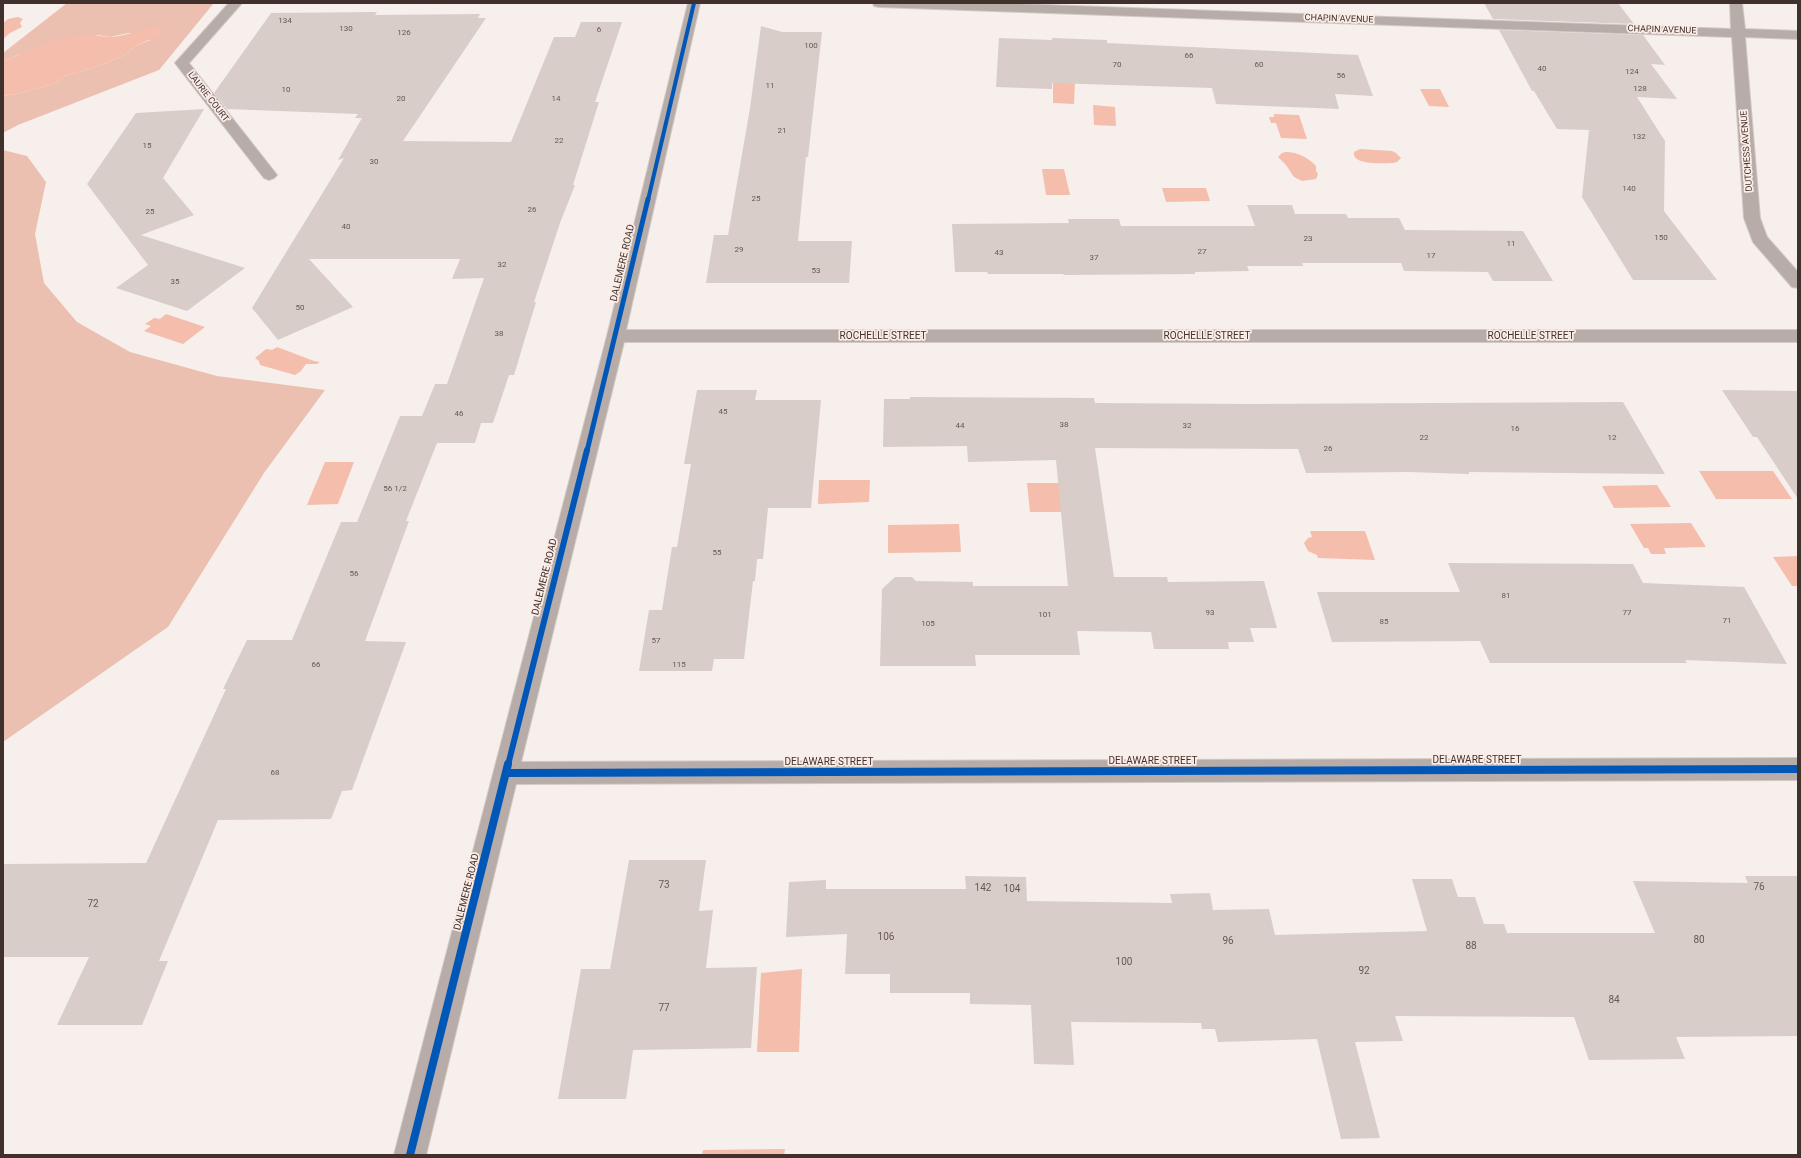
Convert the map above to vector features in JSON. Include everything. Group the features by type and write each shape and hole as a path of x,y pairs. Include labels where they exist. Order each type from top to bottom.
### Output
{"street":[{"name":"LAURIE COURT","path":"236,3 182,63 269,175"},
{"name":"DALEMERE ROAD","path":"410,1155 616,336 694,3"},
{"name":"CHAPIN AVENUE","path":"879,3 1379,15 1798,35"},
{"name":"DUTCHESS AVENUE","path":"1736,3 1752,218 1759,238 1798,283"},
{"name":"ROCHELLE STREET","path":"616,336 1798,336"},
{"name":"DELAWARE STREET","path":"507,773 1798,769"}],"shaded area":[{"path":"67,3 214,3 159,70 18,125 3,133 3,96 54,84 67,75 93,68 123,56 136,46 150,40 129,33 110,37 98,35 17,55 3,62 3,53"},
{"path":"18,17 23,19 20,23 22,27 10,33 3,39 3,23 8,19"},
{"path":"149,28 161,28 161,34 136,46 123,56 93,68 67,75 54,84 3,96 3,62 13,57 43,45 74,36 88,35 114,37"},
{"path":"1053,80 1075,81 1074,104 1053,103"},
{"path":"1420,89 1440,89 1449,107 1429,106"},
{"path":"1093,105 1115,107 1116,126 1094,125"},
{"path":"1274,114 1299,115 1307,139 1281,138 1276,123 1271,123 1269,117 1274,117"},
{"path":"1360,149 1392,151 1401,158 1397,162 1393,163 1363,162 1358,160 1354,152"},
{"path":"3,150 27,156 46,182 35,234 44,283 77,322 130,352 217,376 325,390 264,473 168,627 3,742"},
{"path":"1286,152 1298,154 1313,163 1316,166 1316,171 1318,174 1316,179 1302,181 1294,177 1286,165 1278,157 1282,153"},
{"path":"1042,169 1064,169 1070,195 1046,195"},
{"path":"1162,188 1206,188 1210,201 1166,202"},
{"path":"166,314 205,327 183,344 144,331 151,326 145,324 154,318 160,319"},
{"path":"277,347 320,362 317,364 306,364 301,371 295,375 260,365 259,361 255,358 266,349 272,350"},
{"path":"325,462 354,462 338,504 307,505"},
{"path":"1699,471 1773,471 1792,499 1716,499"},
{"path":"819,480 870,480 869,502 818,504"},
{"path":"1027,483 1088,483 1092,512 1030,512"},
{"path":"1657,485 1671,507 1614,508 1602,486"},
{"path":"1691,523 1706,547 1664,548 1666,554 1651,554 1648,548 1644,548 1630,524"},
{"path":"959,524 961,552 888,553 888,525"},
{"path":"1310,531 1365,531 1375,560 1318,558 1317,555 1308,551 1304,543 1308,538 1312,537"},
{"path":"1798,556 1798,586 1792,586 1773,557"},
{"path":"802,969 799,1052 757,1052 761,973"},
{"path":"785,1149 784,1155 702,1155 703,1150"}],"building":[{"path":"1484,3 1618,3 1634,24 1493,19"},
{"path":"377,12 375,15 480,14 478,18 486,18 403,141 511,142 554,37 575,37 581,22 622,22 595,102 599,102 573,185 575,185 560,223 534,302 536,302 514,375 509,375 493,423 481,423 475,443 437,443 406,521 409,521 365,641 406,642 352,790 342,791 331,819 218,820 159,961 168,961 142,1025 57,1025 89,957 3,957 3,864 146,863 226,689 223,689 247,640 292,640 341,522 357,522 400,416 422,416 435,384 447,384 484,278 452,279 460,259 309,259 353,307 278,340 252,308 344,158 338,160 362,118 355,118 358,114 227,109 214,93 271,13"},
{"path":"761,26 782,32 822,32 808,157 806,157 798,241 852,241 849,283 706,283 714,235 728,235 750,108"},
{"path":"1499,30 1643,35 1665,65 1651,64 1677,99 1637,97 1665,141 1664,211 1717,280 1633,280 1582,197 1589,130 1557,129 1534,91 1532,91"},
{"path":"999,38 1107,40 1107,43 1358,55 1373,96 1335,94 1339,109 1216,104 1212,88 1052,83 1052,89 996,87"},
{"path":"204,109 163,178 194,215 141,235 245,268 187,311 116,288 148,265 87,184 136,113"},
{"path":"1247,205 1292,205 1295,214 1346,214 1348,218 1399,218 1405,230 1523,231 1553,281 1493,281 1488,272 1404,271 1401,263 1302,263 1303,266 1247,266 1249,271 1195,272 1195,274 1064,275 955,272 952,224 1069,223 1068,219 1119,219 1121,226 1255,226"},
{"path":"697,390 757,390 755,400 821,400 811,508 768,508 763,559 757,559 755,581 753,581 744,659 714,659 712,671 639,671 649,610 662,610 672,547 677,547 691,464 684,464"},
{"path":"1722,390 1798,391 1798,499 1757,437 1753,437"},
{"path":"910,397 1094,398 1095,403 1250,404 1623,402 1665,474 1469,472 1469,474 1409,472 1306,473 1298,449 1095,448 1114,577 1167,577 1168,582 1264,581 1277,628 1250,628 1254,642 1228,642 1229,649 1154,649 1151,632 1077,631 1080,655 975,655 976,666 880,666 882,589 895,577 912,577 916,581 973,582 973,586 1068,586 1056,460 968,462 967,446 883,447 884,399 910,399"},
{"path":"1448,563 1633,564 1643,583 1744,587 1787,664 1685,660 1687,663 1490,663 1480,641 1332,642 1317,592 1460,592"},
{"path":"629,860 706,860 699,911 713,910 706,968 757,967 751,1048 633,1050 626,1099 558,1099 581,969 610,969"},
{"path":"965,876 1026,877 1027,901 1172,903 1170,894 1210,893 1213,910 1269,909 1275,935 1427,931 1412,879 1452,879 1458,897 1475,897 1484,924 1504,924 1507,933 1655,933 1633,881 1748,883 1745,876 1798,876 1798,1036 1676,1037 1685,1059 1589,1060 1574,1017 1395,1016 1403,1041 1355,1042 1380,1138 1341,1139 1317,1039 1218,1042 1215,1029 1202,1029 1201,1023 1071,1022 1074,1065 1034,1064 1031,1005 970,1004 970,993 890,993 890,974 845,974 847,934 786,937 789,882 826,880 826,889 966,889"}],"cycle path":[{"path":"410,1155 616,336 694,3"},
{"path":"507,773 1798,769"}]}
